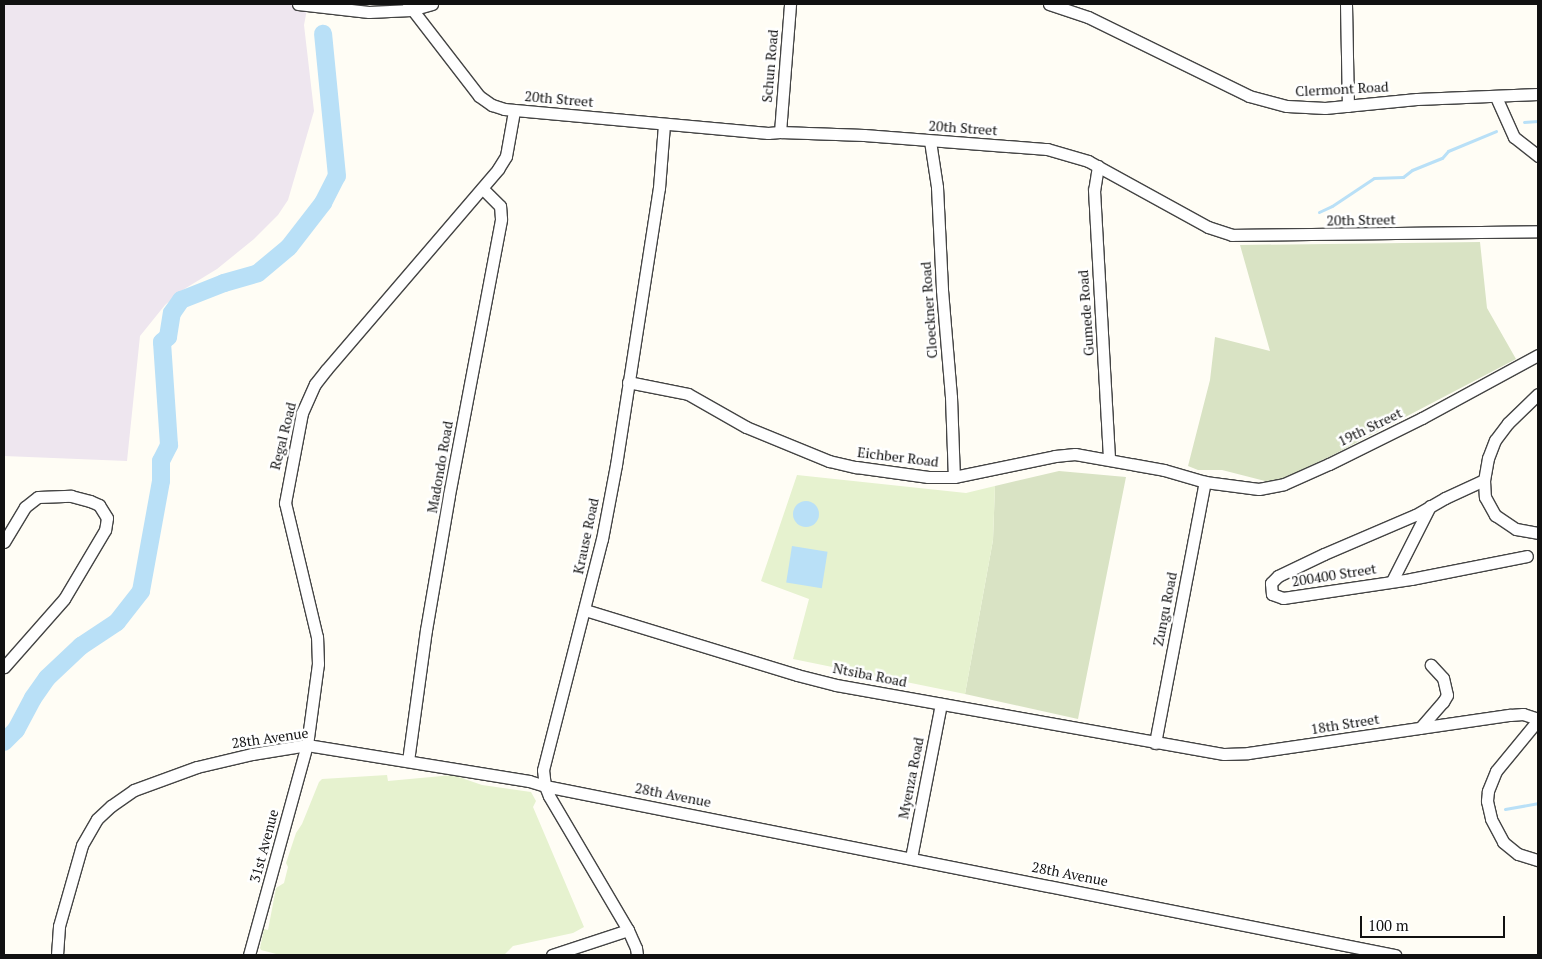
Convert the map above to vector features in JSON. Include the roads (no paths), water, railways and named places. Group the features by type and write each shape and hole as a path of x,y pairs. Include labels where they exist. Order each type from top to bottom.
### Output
{"street":[{"path":"298,4 369,12 432,4"},
{"name":"Schun Road","path":"780,132 790,4"},
{"name":"Clermont Road","path":"1049,4 1064,6 1206,77 1262,101 1300,108 1538,94"},
{"path":"1346,4 1348,106"},
{"name":"20th Street","path":"410,7 478,96 492,105 514,111 768,133 878,135 930,141 1047,149 1078,156 1216,231 1232,235 1538,231"},
{"path":"1496,97 1510,131 1520,143 1538,156"},
{"name":"Regal Road","path":"307,745 318,647 285,503 302,412 315,384 326,370 482,188 506,156 514,111"},
{"name":"Krause Road","path":"637,955 628,930 545,786 543,770 585,610 616,465 660,188 664,124"},
{"name":"Cloeckner Road","path":"930,141 937,187 942,297 951,397 954,477"},
{"name":"Gumede Road","path":"1098,166 1094,190 1109,459"},
{"name":"Madondo Road","path":"408,760 426,630 449,495 501,219 500,206 482,188"},
{"name":"19th Street","path":"1205,482 1258,488 1284,484 1422,418 1538,355"},
{"name":"Eichber Road","path":"628,382 688,394 746,427 829,461 913,476 954,477 1065,454 1109,459 1164,470 1205,482"},
{"path":"1538,394 1508,423 1495,440 1488,458 1484,480 1485,497 1495,515 1516,529 1538,533"},
{"name":"200400 Street","path":"1484,480 1278,576 1273,580 1270,588 1272,594 1283,598 1411,579 1527,556"},
{"name":"Zungu Road","path":"1155,743 1205,482"},
{"path":"4,542 25,507 38,497 71,496 90,501 99,505 107,518 105,530 64,599 4,667"},
{"path":"1392,581 1430,506"},
{"name":"Ntsiba Road","path":"585,610 797,675 941,704 1155,743"},
{"path":"1420,728 1447,695 1443,678 1431,666"},
{"name":"Myenza Road","path":"911,858 941,704"},
{"name":"18th Street","path":"1155,743 1210,753 1234,754 1518,714 1538,720"},
{"path":"1538,720 1496,771 1488,790 1487,801 1491,818 1503,842 1518,854 1538,860"},
{"name":"28th Avenue","path":"57,955 59,926 82,845 97,819 111,806 134,790 197,767 252,754 307,745 529,781 545,786 1395,955"},
{"name":"31st Avenue","path":"249,955 307,745"},
{"path":"552,955 628,930"}],"water":[{"path":"806,501 815,505 819,514 815,523 806,527 797,523 793,514 797,505"},
{"path":"792,546 828,552 822,588 786,583"}],"waterway":[{"path":"4,742 16,730 33,698 47,678 81,646 117,622 141,591 161,481 161,461 169,445 162,342 168,337 172,313 181,300 224,283 258,273 289,247 323,203 337,176 323,34"},
{"path":"1524,122 1538,121"},
{"path":"1319,212 1332,206 1374,178 1403,177 1412,170 1442,158 1448,151 1496,131"},
{"path":"1505,809 1538,803"}]}
